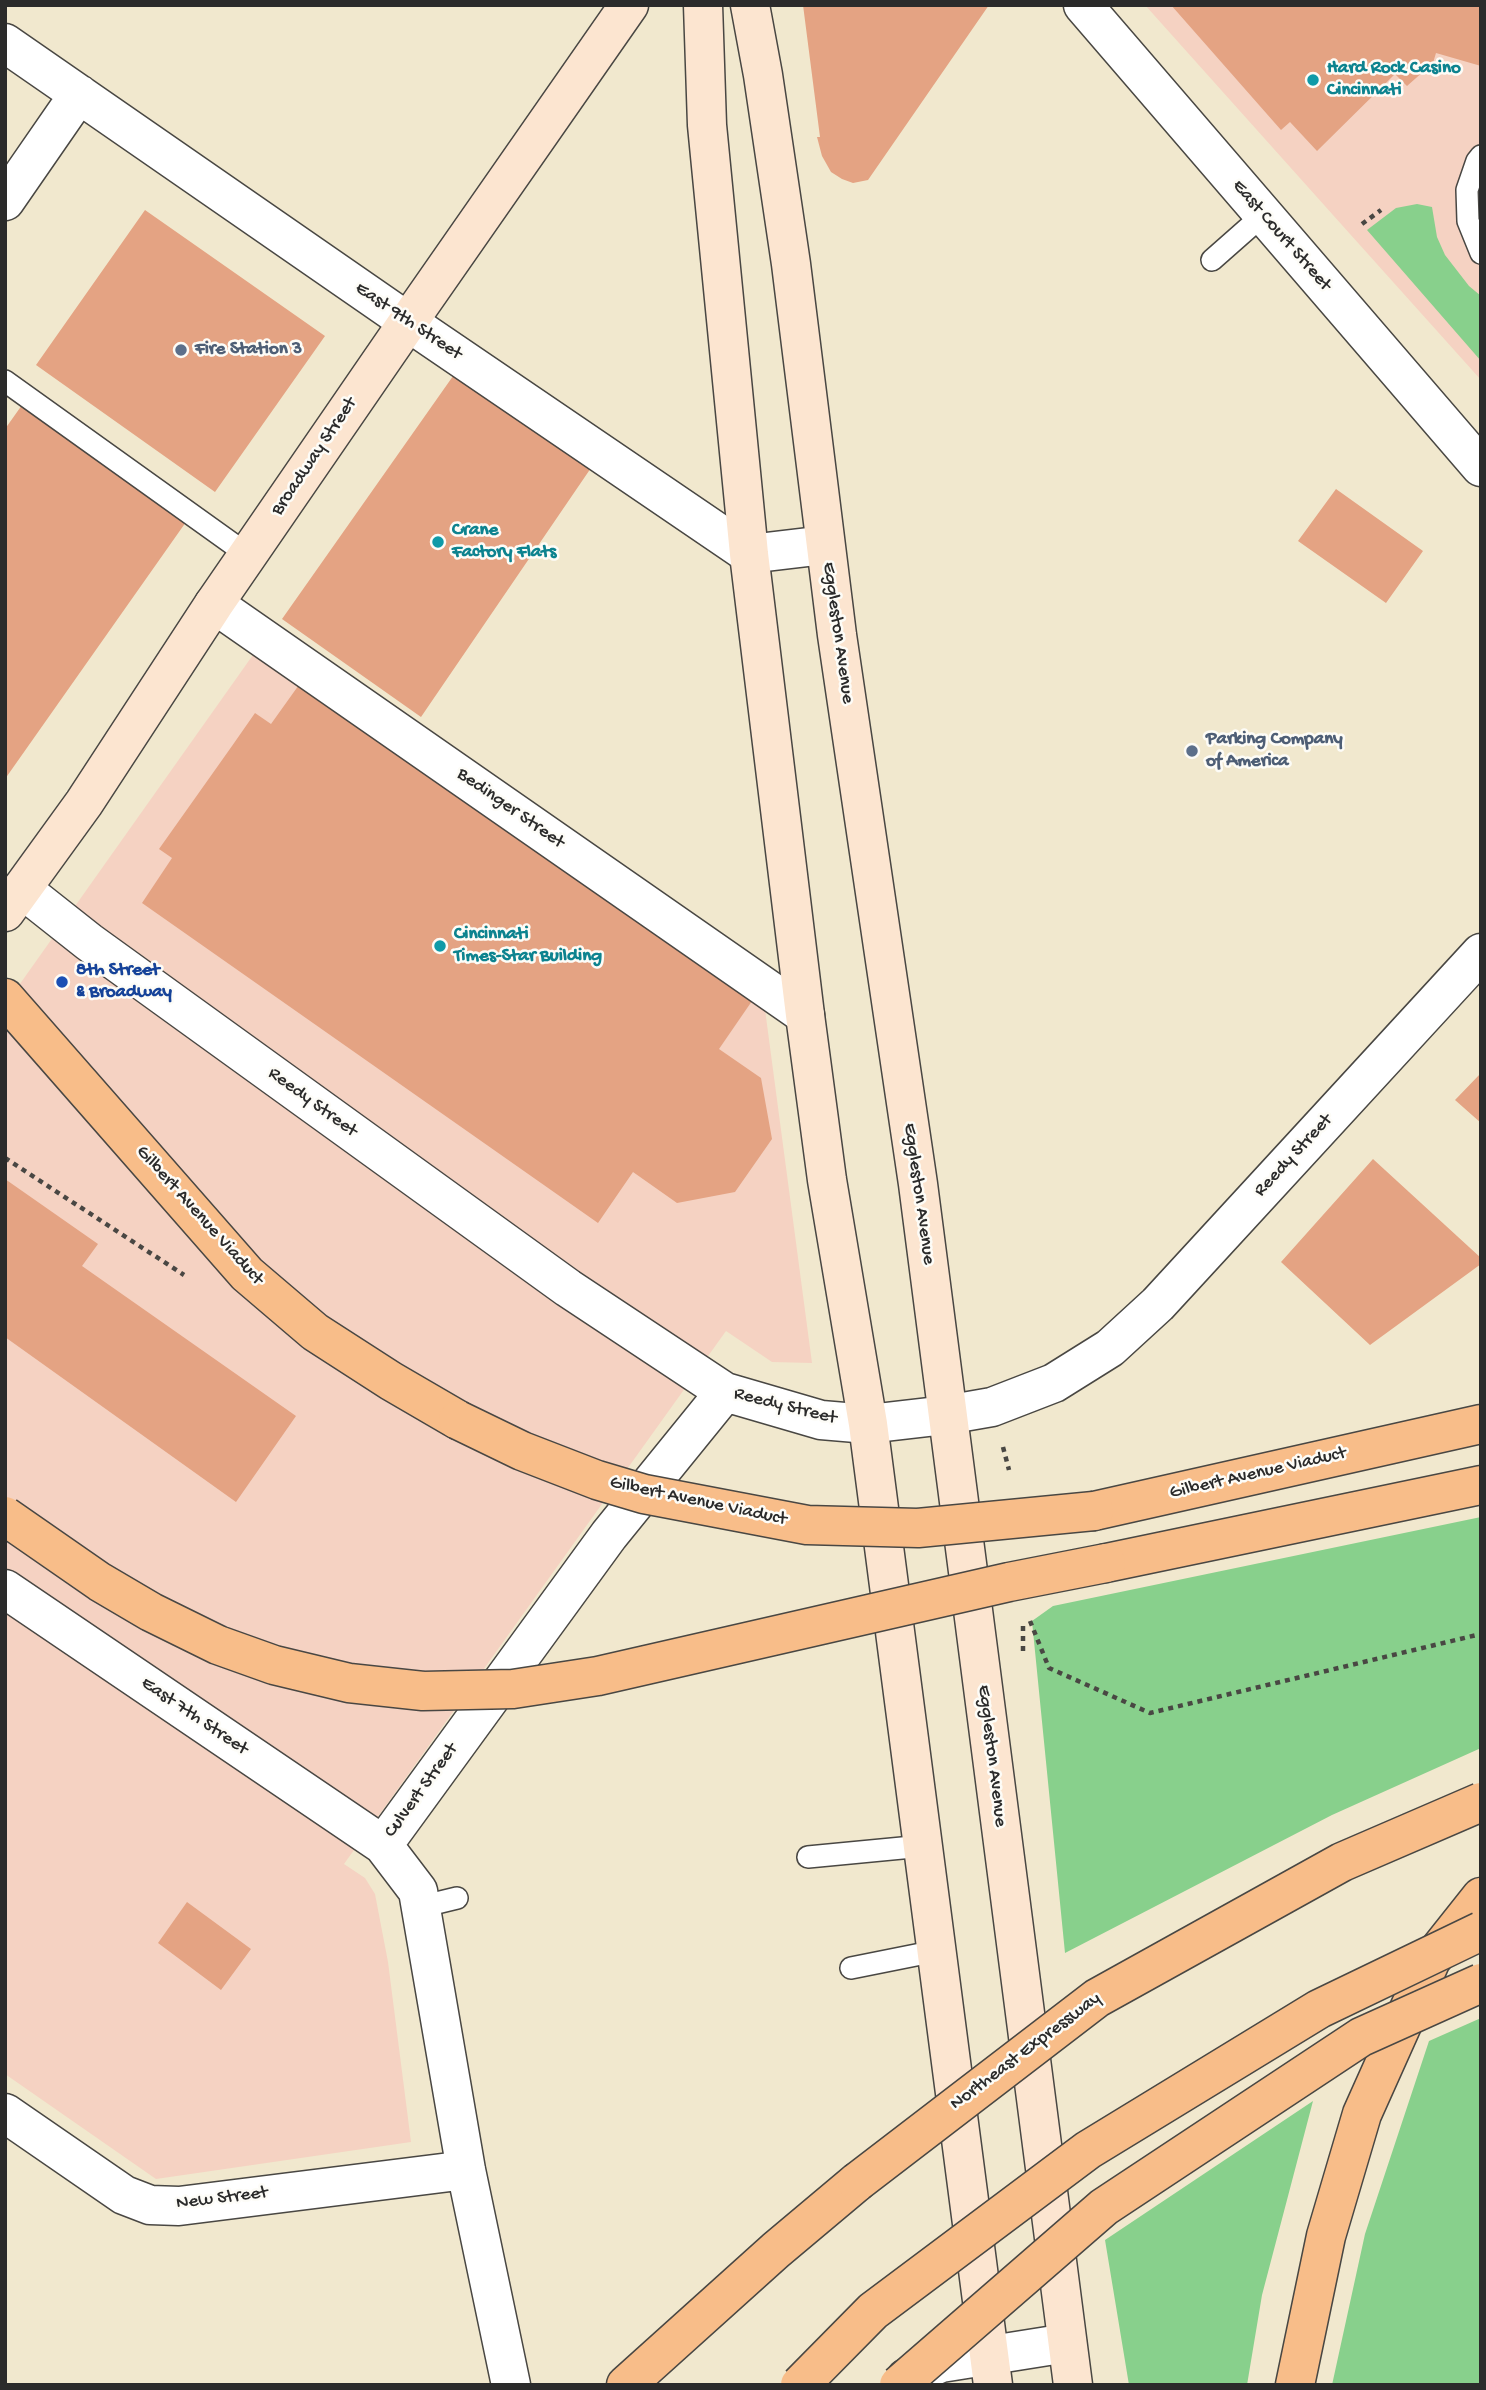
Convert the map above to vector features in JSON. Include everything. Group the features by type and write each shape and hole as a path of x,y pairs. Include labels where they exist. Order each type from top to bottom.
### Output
{"main road":[{"name":"Broadway Street","path":"14,901 84,803 214,604 629,5"},
{"path":"703,5 707,125 749,554 805,1015 827,1180 868,1424 991,2370"},
{"name":"Eggleston Avenue","path":"750,5 791,264 837,635 918,1184 1073,2385"},
{"name":"Gilbert Avenue Viaduct","path":"5,998 247,1274 315,1332 458,1420 522,1451 597,1480 644,1494 807,1525 918,1528 1094,1511 1481,1424"},
{"path":"5,1516 100,1582 218,1646 274,1665 349,1683 423,1690 513,1689 598,1676 1009,1582 1481,1485"},
{"name":"Northeast Expressway","path":"626,2385 652,2371 776,2249 857,2182 1097,1998 1342,1862 1481,1802"},
{"path":"1295,2385 1326,2236 1362,2114 1430,1960 1481,1898"},
{"path":"800,2385 873,2311 1088,2150 1319,2009 1481,1931"},
{"path":"899,2385 1104,2207 1361,2037 1481,1983"}],"street":[{"name":"East Court Street","path":"1083,5 1481,467"},
{"name":"East 9th Street","path":"5,43 749,554"},
{"path":"5,201 79,94"},
{"path":"749,554 825,545"},
{"name":"Bedinger Street","path":"214,604 805,1015"},
{"name":"Reedy Street","path":"14,901 89,942 546,1272 725,1392 821,1420 868,1424 992,1407 1054,1383 1110,1348 1158,1304 1481,953"},
{"name":"Culvert Street","path":"511,2385 466,2170 418,1891 383,1845 609,1535 725,1392"},
{"name":"East 7th Street","path":"5,1589 383,1845"},
{"name":"New Street","path":"5,2113 124,2194 150,2205 179,2206 466,2170"},
{"path":"890,2385 942,2364 991,2370 1067,2343"}],"lane":[{"path":"1481,156 1467,190 1468,221 1481,253"},
{"path":"1212,260 1263,215"},
{"path":"5,381 248,555"},
{"path":"808,1857 923,1846"},
{"path":"420,1907 457,1898"},
{"path":"851,1968 936,1951"}],"path":[{"path":"1362,224 1381,210"},
{"path":"5,1158 184,1275"},
{"path":"1032,1621 1049,1668 1150,1713 1481,1633"}],"shaded area":[{"name":"Hard Rock Casino Cincinnati","path":"1145,5 1481,5 1481,380 1350,234"},
{"path":"260,645 764,1002 812,1363 772,1362 726,1331 344,1864 365,1878 375,1894 388,1962 411,2142 156,2179 5,2074 5,1005"}],"green space":[{"path":"1417,204 1432,207 1437,237 1445,255 1469,286 1481,296 1481,361 1367,230 1396,208"},
{"path":"1481,1517 1481,1748 1332,1815 1065,1953 1032,1621 1053,1606"},
{"path":"1481,2018 1481,2385 1332,2385 1365,2234 1429,2041"},
{"path":"1313,2101 1262,2295 1247,2385 1129,2385 1105,2240"}],"building":[{"path":"803,5 989,5 868,180 853,183 842,179 831,172 822,156 817,137 820,137"},
{"name":"Hard Rock Casino Cincinnati","path":"1171,5 1481,5 1481,66 1436,53 1433,63 1407,86 1395,74 1317,151 1290,122 1281,130"},
{"name":"Fire Station 3","path":"145,210 325,336 215,492 36,365"},
{"name":"Crane Factory Flats","path":"458,369 593,465 421,717 282,619"},
{"path":"22,405 186,522 5,779 5,429"},
{"path":"1336,489 1423,551 1386,603 1298,541"},
{"name":"Cincinnati Times-Star Building","path":"301,682 752,1001 719,1049 761,1078 772,1139 735,1192 677,1203 633,1172 598,1223 142,903 172,858 159,849 255,713 271,724"},
{"path":"1481,1073 1481,1123 1455,1100"},
{"path":"1373,1159 1481,1258 1481,1264 1370,1345 1281,1262"},
{"path":"5,1179 98,1244 82,1266 296,1416 236,1502 5,1337"},
{"path":"187,1902 251,1949 221,1990 158,1943"}],"place":[{"name":"Hard Rock Casino Cincinnati","path":"1313,80"},
{"name":"Fire Station 3","path":"181,350"},
{"name":"Crane Factory Flats","path":"438,542"},
{"name":"Parking Company of America","path":"1192,751"},
{"name":"Cincinnati Times-Star Building","path":"440,946"},
{"name":"8th Street & Broadway","path":"62,982"}]}
